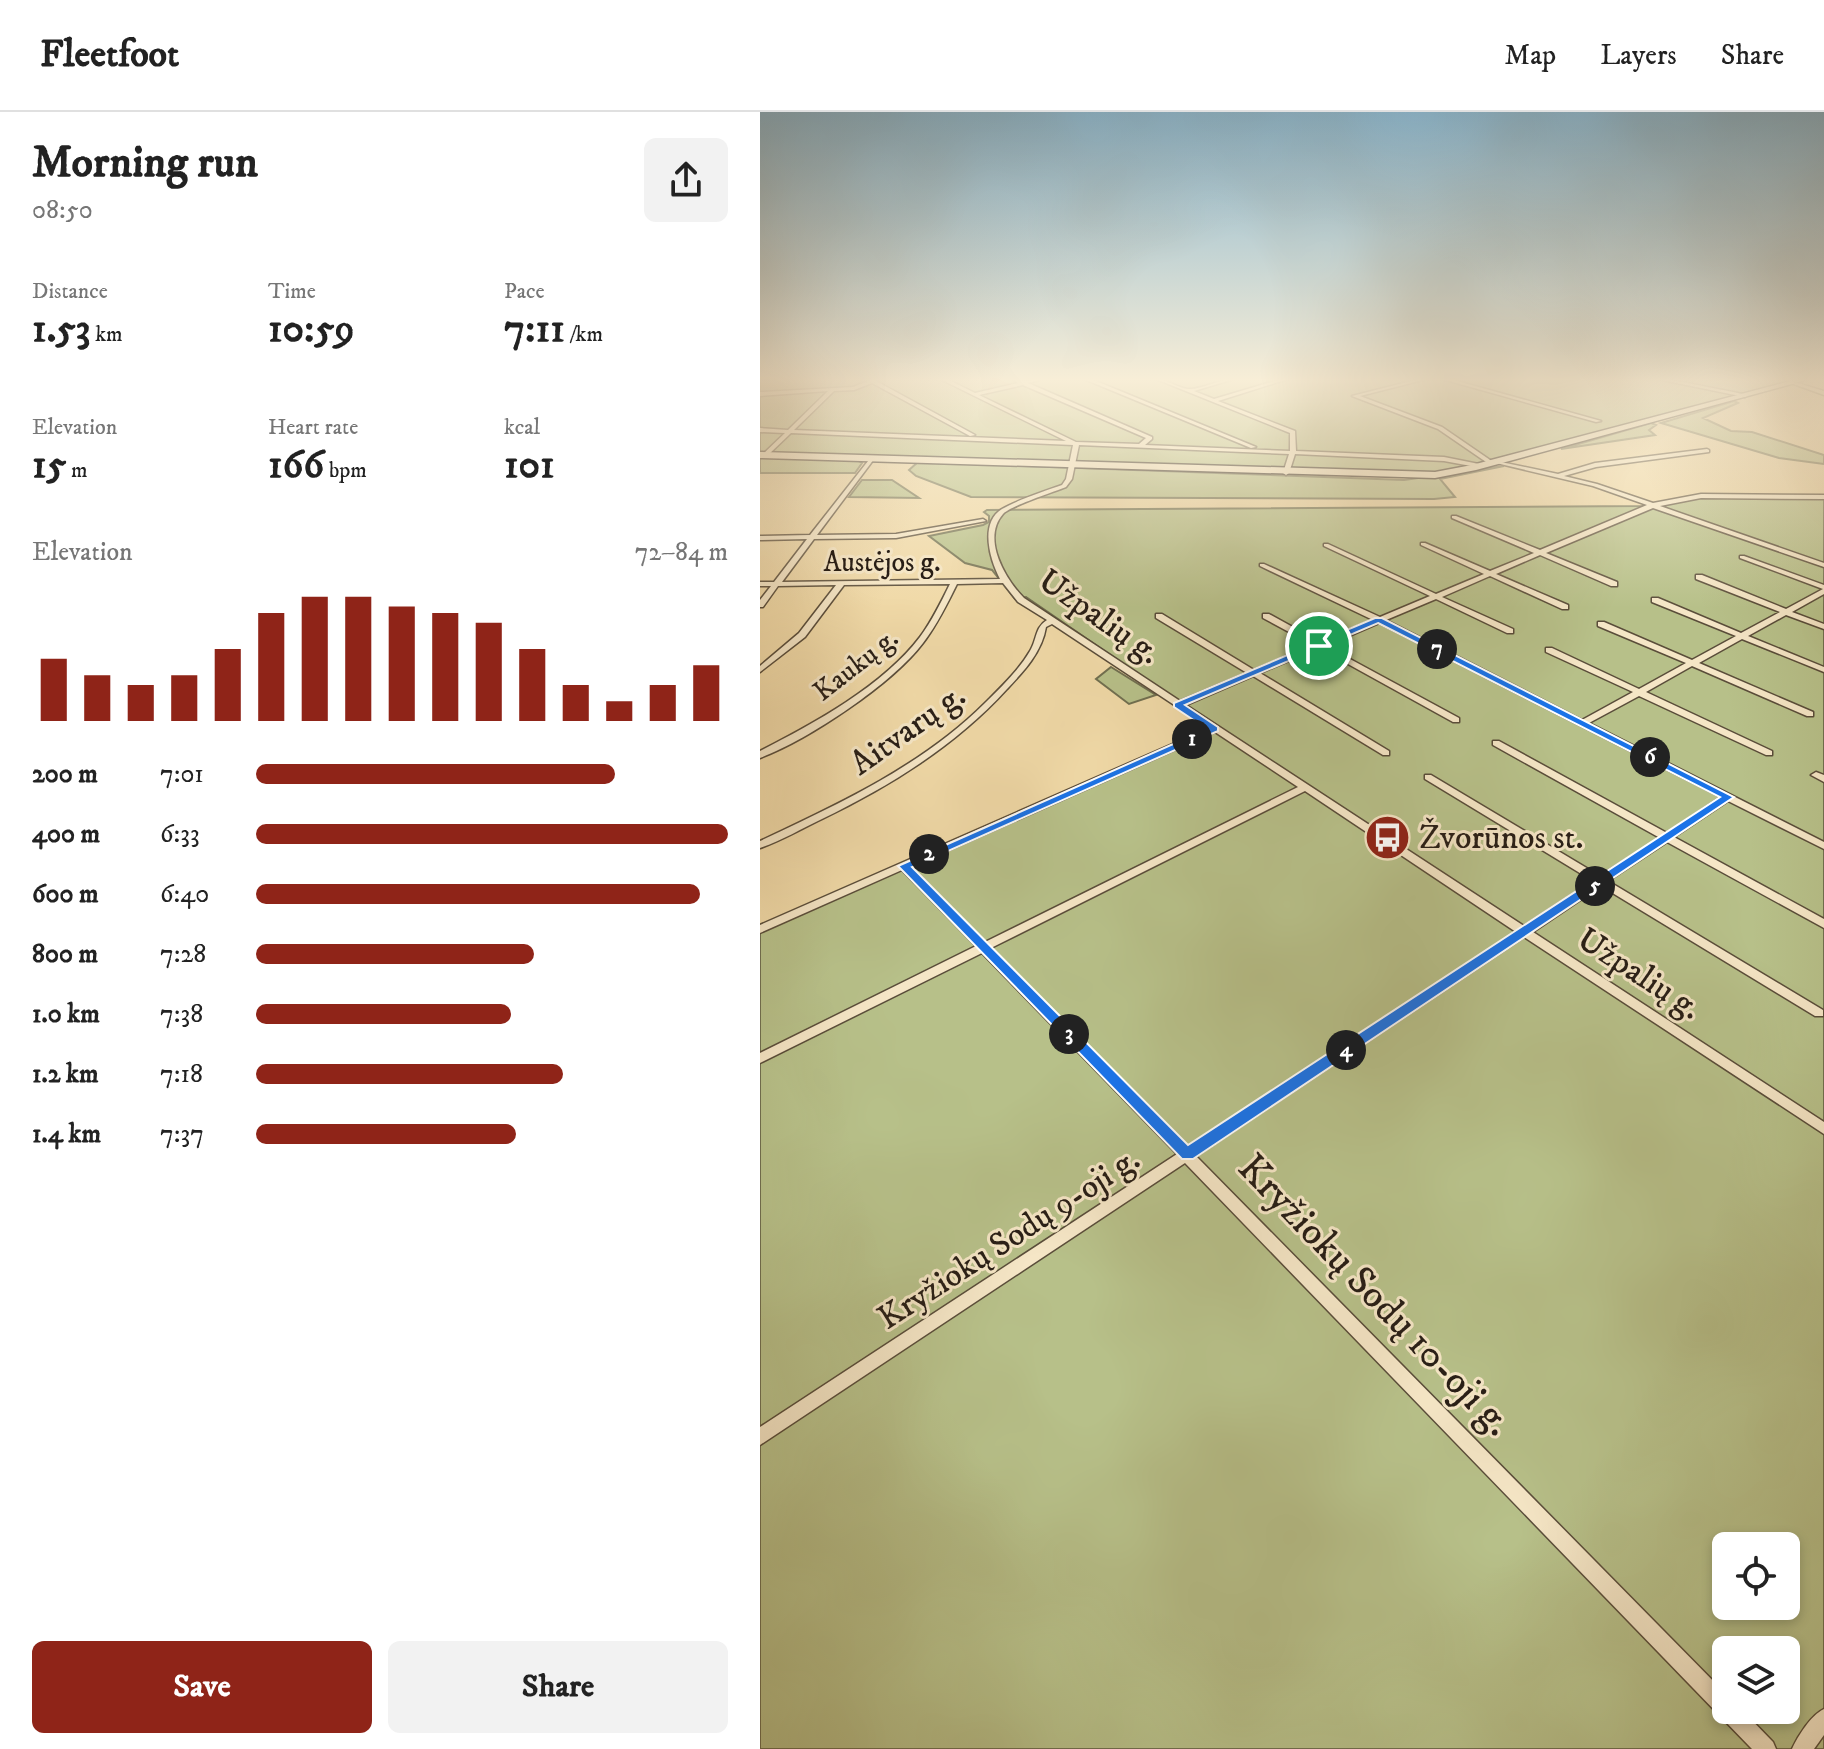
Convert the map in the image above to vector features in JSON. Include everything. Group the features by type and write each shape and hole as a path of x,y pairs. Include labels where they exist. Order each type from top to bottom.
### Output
{"main road":[{"path":"776,455 1420,476 1522,455"}],"street":[{"path":"1071,465 1073,455"},
{"path":"1286,473 1292,455"},
{"path":"1363,455 1457,460 1560,476 1654,505 1824,565"},
{"path":"1478,455 1490,464"},
{"path":"1560,476 1595,465 1672,455"},
{"path":"760,605 872,458"},
{"name":"Užpalių g.","path":"1071,465 1064,486 1002,511 996,519 994,557 1003,581 1021,600 1824,1129"},
{"path":"1178,705 1654,505 1701,496 1824,497"},
{"path":"1454,517 1614,584"},
{"path":"760,538 896,536 983,521"},
{"path":"1423,544 1565,607"},
{"path":"1326,545 1510,631"},
{"path":"1742,557 1824,589"},
{"path":"1262,565 1379,620 1824,846"},
{"path":"1699,577 1824,627"},
{"name":"Austėjos g.","path":"760,584 1003,581"},
{"name":"Kaukų g.","path":"760,755 817,724 886,674 917,646 954,583"},
{"path":"760,670 802,635 841,584"},
{"path":"1583,723 1824,589"},
{"path":"1655,600 1824,670"},
{"path":"1159,616 1386,753"},
{"path":"1266,616 1456,720"},
{"name":"Aitvarų g.","path":"760,845 897,774 970,723 1038,647 1042,626 1051,621"},
{"path":"1601,624 1810,714"},
{"path":"1549,650 1769,753"},
{"path":"760,929 1215,729"},
{"path":"1496,743 1824,924"},
{"path":"1428,777 1819,1013"},
{"path":"760,1058 1304,788"},
{"name":"Kryžiokų Sodų 9-oji g.","path":"760,1437 1728,797"},
{"name":"Kryžiokų Sodų 10-oji g.","path":"904,866 1712,1694"},
{"path":"1802,1749 1824,1719"},
{"name":"Kryžiokų Sodų 10-oji g.","path":"1742,1724 1766,1749"}],"green space":[{"path":"836,455 1517,455 1428,474"},
{"path":"1770,455 1824,455 1824,464"},
{"path":"760,456 855,459 862,463 855,473 760,473"},
{"path":"918,462 1404,480 1504,466 1440,479 1455,497 1434,499 971,497 916,476 909,470"},
{"path":"862,480 892,480 919,498 849,497"},
{"path":"1690,496 1824,496 1824,1749 760,1749 760,930 1214,726 1026,597 1015,599 992,570 965,563 929,536 983,525 989,522 989,516 984,512 1642,506"},
{"path":"1111,667 1156,695 1129,704 1096,679"}],"place":[{"name":"Žvorūnos st.","path":"1388,838"}],"route":[{"path":"1379,620 1728,797 1187,1154 904,866 1215,729 1178,705 1319,646 1379,620"}]}
